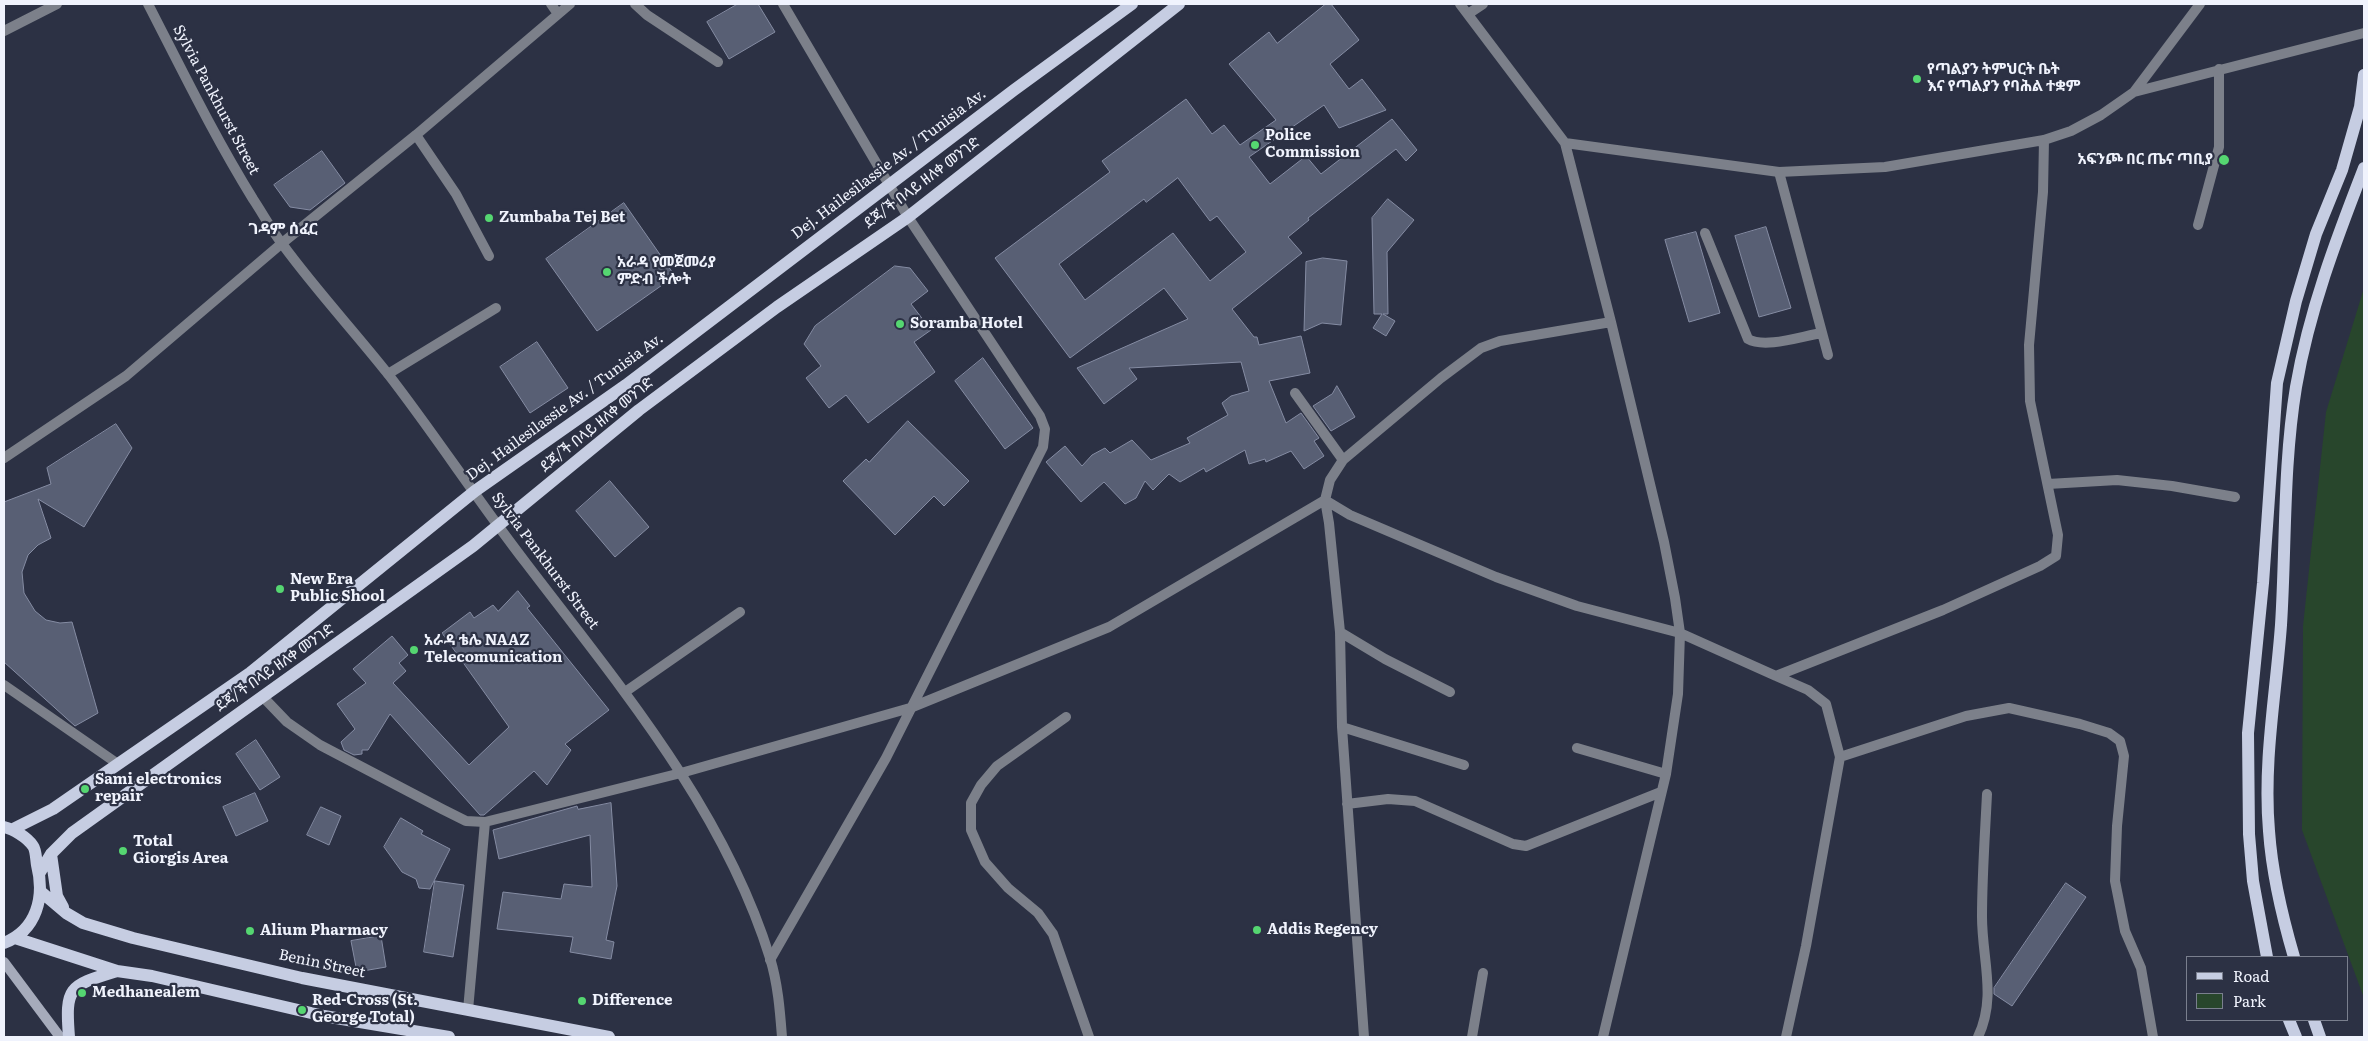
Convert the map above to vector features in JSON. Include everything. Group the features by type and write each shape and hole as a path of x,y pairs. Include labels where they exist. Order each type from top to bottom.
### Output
{"main road":[{"name":"Dej. Hailesilassie Av. / Tunisia Av.","path":"8,828 53,808 250,673 475,491 626,385 1014,90 1132,4"},
{"name":"ደጃ/ች በላይ ዘለቀ መንገድ","path":"39,874 51,854 72,833 498,526 639,410 777,307 908,217 1179,4"},
{"path":"2267,956 2253,881 2249,834 2248,752 2277,383 2296,301 2316,234 2342,170 2360,107 2364,75"},
{"path":"2294,956 2276,881 2269,830 2268,775 2281,623 2289,446 2296,387 2314,306 2330,255 2364,168"},
{"path":"2277,383 2296,387"},
{"path":"8,828 33,846 39,874 40,891 35,915 26,929 9,940"},
{"path":"51,854 57,896 66,913"},
{"name":"Benin Street","path":"40,891 66,913 83,923 133,938 302,978 609,1037"},
{"path":"9,940 117,971 152,976 324,1016 449,1037"},
{"path":"4,962 60,1037"},
{"path":"69,1037 67,1010 71,993 84,981 117,971"},
{"path":"2289,1021 2296,1037"},
{"path":"2314,1021 2320,1037"}],"street":[{"path":"4,30 57,4"},
{"name":"Sylvia Pankhurst Street","path":"148,4 223,151 281,244 388,374 475,491 498,526 625,692 681,773 723,847 749,901 770,960 779,1002 782,1037"},
{"path":"551,4 558,14"},
{"path":"4,458 126,376 281,244 416,135 570,4"},
{"path":"635,4 646,15 718,62"},
{"path":"770,960 886,758 1043,447 1045,429 1040,416 908,217 784,4"},
{"path":"1460,4 1565,143 1611,322 1664,542 1680,633 1678,694 1666,774 1603,1037"},
{"path":"1468,14 1483,4"},
{"path":"1565,143 1779,172 1885,167 2044,140 2071,130 2101,115 2134,92 2200,4"},
{"path":"2134,92 2364,33"},
{"path":"2198,225 2219,147 2219,69"},
{"path":"416,135 456,194 488,256"},
{"path":"1776,676 1944,610 2040,566 2056,556 2058,535 2030,401 2029,345 2043,192 2044,140"},
{"path":"1779,172 1828,354"},
{"path":"1705,233 1748,339 1755,343 1769,342 1822,333"},
{"path":"388,374 496,308"},
{"path":"1364,1037 1342,726 1340,632 1325,500 1330,480 1343,460 1481,348 1500,341 1611,322"},
{"path":"1295,393 1343,460"},
{"path":"2048,484 2117,480 2235,496"},
{"path":"263,697 287,722 320,745 442,810 466,820 485,822 681,773 910,708 1109,627 1325,500"},
{"path":"1325,500 1350,515 1496,578 1578,606 1680,633 1808,690 1826,704 1840,757 1806,946 1786,1037"},
{"path":"625,692 740,612"},
{"path":"1340,632 1384,659 1450,692"},
{"path":"4,684 118,764"},
{"path":"1840,757 1966,716 2009,708 2080,724 2109,733 2120,741 2124,756 2117,826 2116,881 2125,931 2141,968 2153,1037"},
{"path":"1066,717 997,766 981,785 971,802 971,830 985,862 1008,888 1038,913 1053,934 1089,1037"},
{"path":"1342,726 1464,765"},
{"path":"1577,748 1666,774"},
{"path":"1347,804 1405,798 1513,844 1526,846 1661,792"},
{"path":"1978,1037 1985,1021 1988,1003 1982,918 1987,794"},
{"path":"468,1010 485,822"},
{"path":"1472,1037 1483,974"}],"green space":[{"path":"2364,288 2364,998 2302,830 2303,626 2326,412"}],"building":[{"path":"738,4 758,4 775,32 729,59 707,22"},
{"path":"1326,4 1331,4 1359,40 1330,64 1349,89 1362,79 1386,110 1339,128 1324,105 1249,157 1270,184 1306,156 1321,174 1392,119 1417,150 1406,161 1396,149 1308,218 1309,220 1288,237 1302,253 1232,309 1254,337 1257,337 1259,345 1301,336 1310,373 1269,381 1286,423 1301,413 1319,438 1314,441 1324,456 1304,469 1291,451 1266,462 1265,459 1249,464 1245,450 1206,472 1204,468 1180,482 1169,474 1153,490 1145,481 1136,498 1125,504 1104,482 1081,502 1046,462 1065,446 1082,466 1092,455 1105,448 1110,453 1132,440 1151,460 1190,443 1187,438 1228,415 1222,403 1231,396 1249,391 1241,362 1129,368 1137,379 1104,404 1077,368 1188,319 1164,288 1070,358 995,258 1110,172 1102,161 1186,99 1212,134 1224,125 1240,145 1276,120 1229,64 1269,32 1277,43","holes":["1178,178 1210,221 1217,216 1246,252 1210,281 1173,233 1085,300 1059,264 1144,199 1146,202"]},
{"path":"322,151 345,183 310,210 290,207 274,185"},
{"path":"1388,199 1414,220 1387,252 1388,314 1383,314 1395,321 1386,336 1373,328 1382,314 1374,314 1372,218"},
{"path":"624,203 675,276 597,331 546,259"},
{"path":"1766,227 1791,308 1759,317 1735,236"},
{"path":"1696,232 1720,313 1689,322 1665,240"},
{"path":"1323,258 1347,261 1341,325 1322,323 1304,331 1306,262"},
{"path":"895,266 910,268 928,291 911,304 931,330 914,342 935,372 868,423 846,395 829,408 806,378 821,366 804,344 815,326"},
{"path":"537,342 568,388 530,413 500,367"},
{"path":"983,358 1033,428 1005,449 955,381"},
{"path":"1337,386 1355,417 1331,431 1313,406 1332,394"},
{"path":"908,421 969,481 944,506 934,496 895,535 843,481 866,459 869,462"},
{"path":"116,424 132,448 84,527 38,499 51,538 38,545 28,555 22,572 24,593 35,611 46,620 60,623 72,622 98,713 75,726 4,662 4,502 51,484 47,468"},
{"path":"610,481 649,527 615,557 576,511"},
{"path":"518,591 530,606 527,608 609,710 565,744 571,750 547,785 534,771 484,815 480,815 390,714 368,750 362,750 362,754 354,755 344,750 341,742 355,729 337,704 366,683 353,669 392,636 408,655 399,663 406,671 393,683 469,765 509,727 442,633 470,612 474,618 493,605 498,611"},
{"path":"256,740 280,777 260,790 236,754"},
{"path":"255,793 268,821 236,836 223,807"},
{"path":"611,803 617,886 606,940 614,942 611,959 570,952 573,937 497,929 503,892 561,899 564,884 592,887 590,835 499,859 493,830 577,806 578,809"},
{"path":"321,807 341,816 329,845 307,835"},
{"path":"401,818 423,831 421,834 450,849 430,889 419,888 416,879 402,872 384,847"},
{"path":"435,881 464,885 453,957 424,952"},
{"path":"2066,883 2086,897 2012,1006 1994,994 1994,988"},
{"path":"381,936 386,967 357,972 351,941"}],"place":[{"name":"የጣልያን ትምህርት ቤት እና የጣልያን የባሕል ተቋም","path":"1917,79"},
{"name":"Police Commission","path":"1255,145"},
{"name":"አፍንጮ በር ጤና ጣቢያ","path":"2224,160"},
{"name":"Zumbaba Tej Bet","path":"489,218"},
{"name":"አራዳ የመጀመሪያ ምድብ ችሎት","path":"607,272"},
{"name":"Soramba Hotel","path":"900,324"},
{"name":"New Era Public Shool","path":"280,589"},
{"name":"አራዳ ቴሌ NAAZ Telecomunication","path":"414,650"},
{"name":"Sami electronics repair","path":"85,789"},
{"name":"Total Giorgis Area","path":"123,851"},
{"name":"Addis Regency","path":"1257,930"},
{"name":"Alium Pharmacy","path":"250,931"},
{"name":"Medhanealem","path":"82,993"},
{"name":"Difference","path":"582,1001"},
{"name":"Red-Cross (St. George Total)","path":"302,1010"}],"district":[{"name":"ገዳም ሰፈር","path":"283,229"}]}
